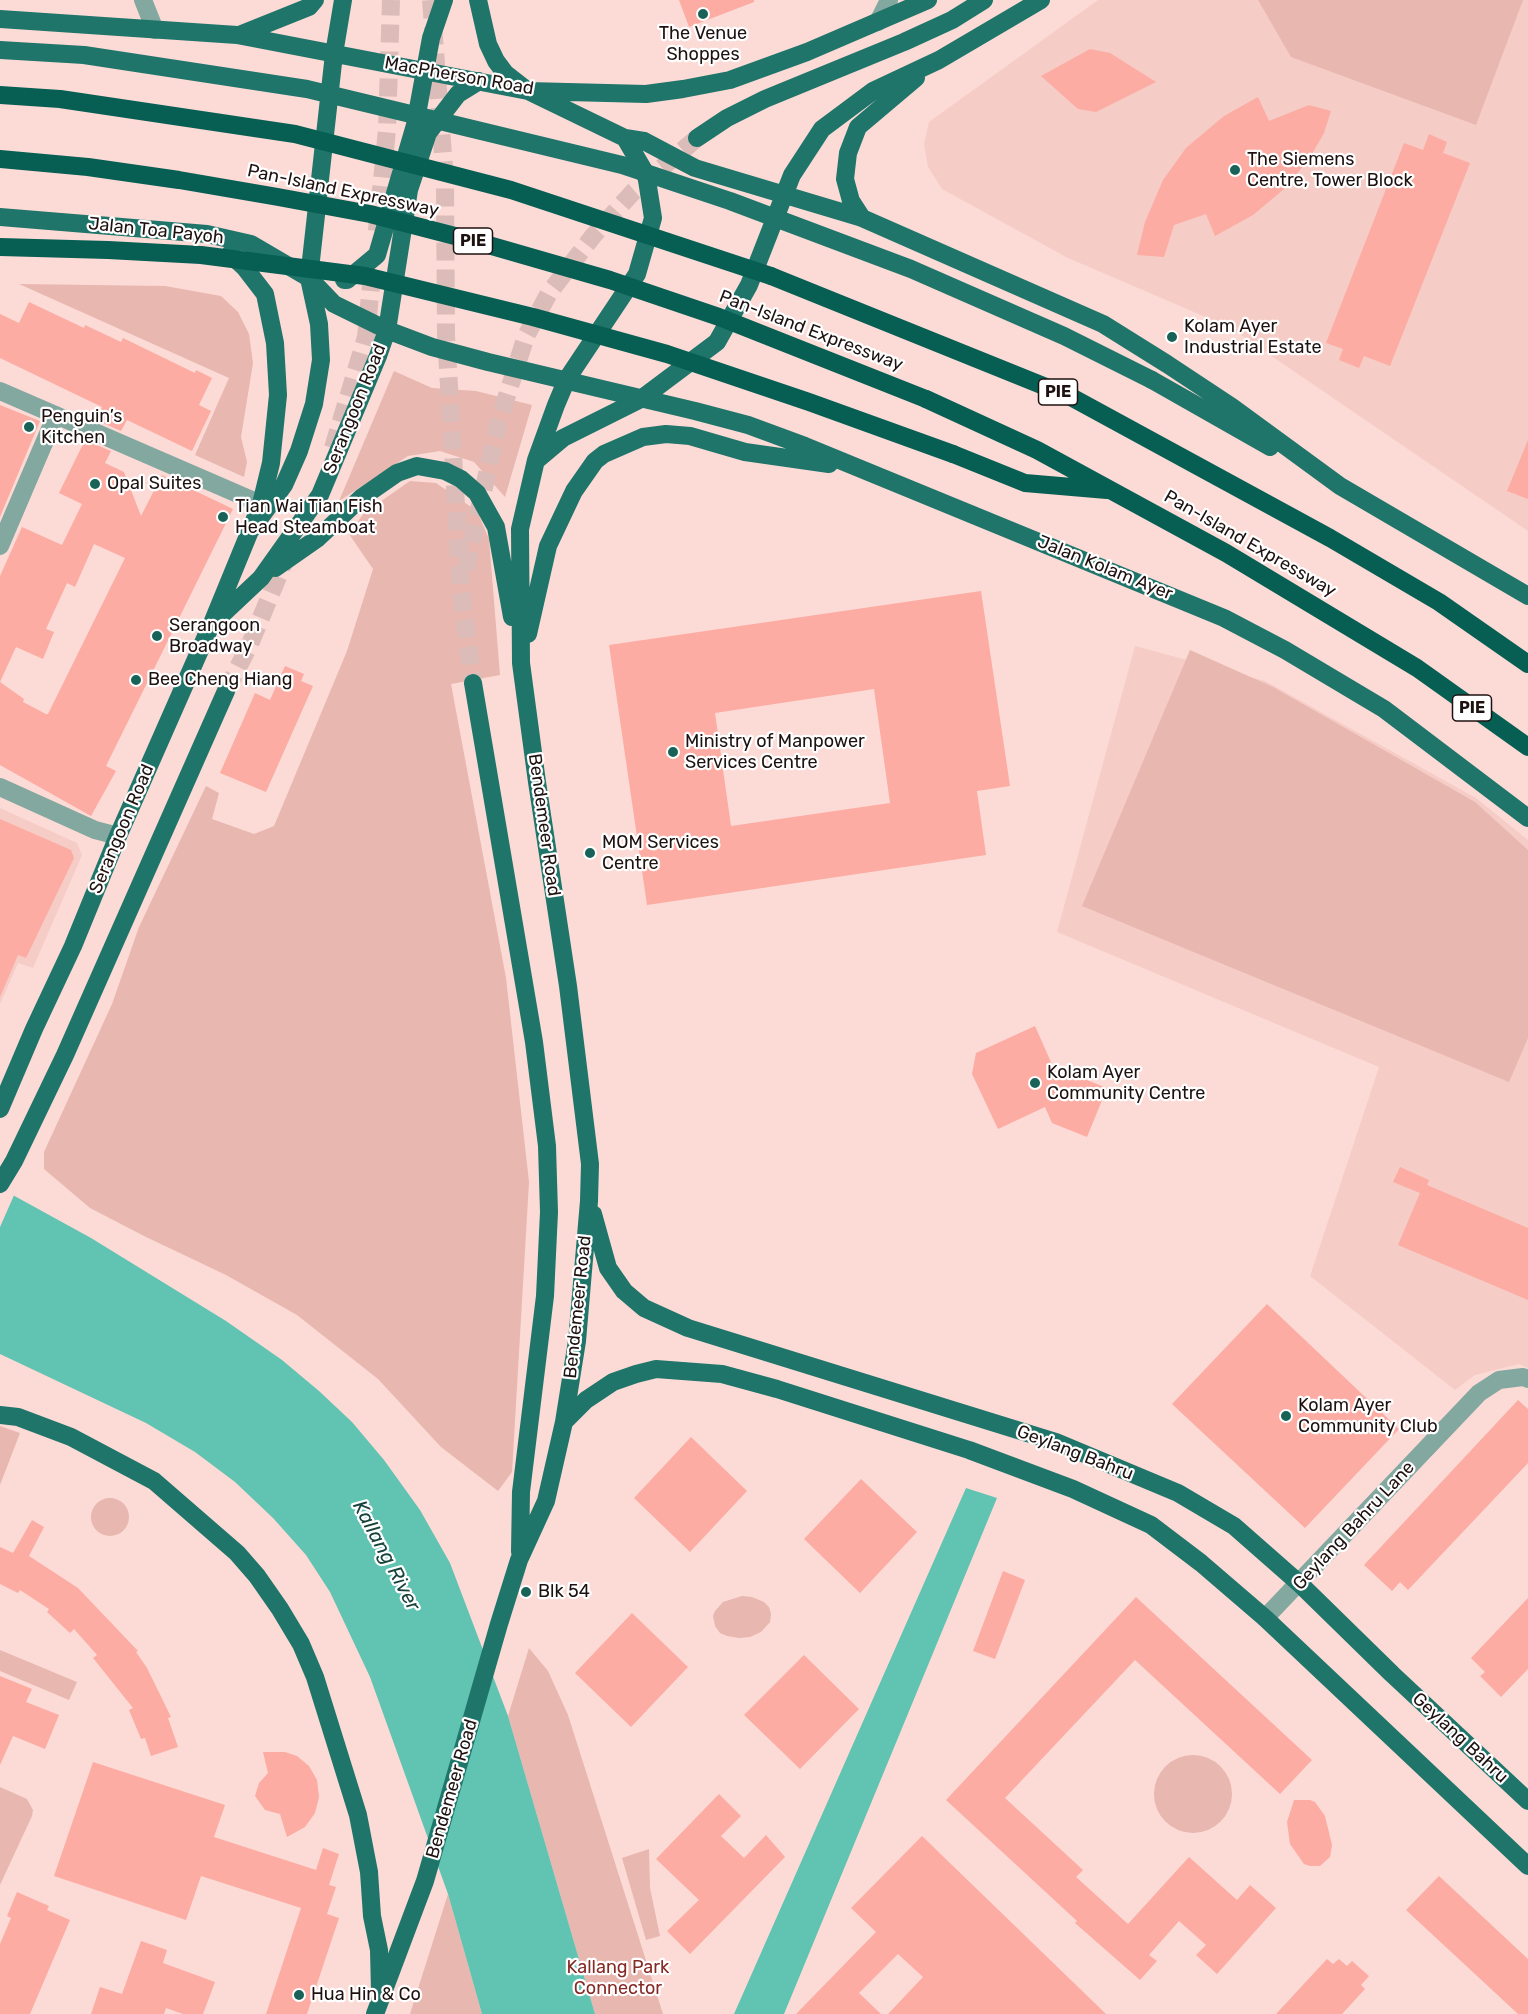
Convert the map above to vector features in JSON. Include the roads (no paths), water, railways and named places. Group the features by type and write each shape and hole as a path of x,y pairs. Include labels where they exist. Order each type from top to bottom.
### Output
{"highway":[{"name":"Pan-Island Expressway","path":"0,95 60,99 295,134 511,190 748,268 1071,397 1330,538 1439,602 1528,664"},
{"name":"Pan-Island Expressway","path":"0,159 88,167 179,180 370,214 610,280 719,317 926,399 1037,450 1115,491 1226,553 1417,668 1528,747"},
{"path":"0,247 201,255 365,276 533,317 667,354 809,402 953,454 1025,483 1115,491"}],"main road":[{"path":"237,35 309,7 315,0"},
{"path":"252,529 285,485 314,404 321,360 319,324 309,278 334,54 343,0"},
{"path":"309,278 347,280 377,255 415,125 431,38 444,0"},
{"path":"478,0 488,44 496,61 505,73 528,91 626,138 644,141 695,168 862,218 1103,324 1232,407 1340,486"},
{"name":"MacPherson Road","path":"334,54 528,91 646,94 730,80 807,52 928,0"},
{"path":"697,138 727,118 765,99 904,42 952,20 984,0"},
{"path":"536,460 563,438 641,399 717,342 749,285 792,176 822,129 873,91 939,60 1041,0"},
{"path":"0,19 237,35 334,54"},
{"path":"0,50 84,55 307,89 622,165 730,201 911,268 1064,336 1152,380 1528,596"},
{"path":"862,218 851,201 845,179 848,153 858,127 939,60"},
{"name":"Serangoon Road","path":"0,1109 211,625 261,578 320,495 387,330 409,190 428,133 458,94 479,81"},
{"name":"Bendemeer Road","path":"378,2006 425,1881 519,1560 546,1501 564,1422 577,1341 590,1201 590,1164 568,986 521,663 520,529 536,460 567,379 637,274 652,218 646,174 626,138"},
{"name":"Jalan Toa Payoh","path":"0,217 207,234 251,244 309,278 334,304 387,330 455,353 641,399"},
{"path":"207,234 245,268 265,294 272,320 278,395 271,463 261,504 211,625"},
{"name":"Jalan Kolam Ayer","path":"641,399 748,425 1092,562 1224,618 1285,650 1384,709 1528,818"},
{"path":"521,663 548,546 574,491 595,461 604,454 643,437 666,434 690,436 745,452 792,457 863,470"},
{"path":"261,578 318,538 360,498 397,472 417,466 445,471 461,479 477,493 496,527 521,663"},
{"name":"Bendemeer Road","path":"473,683 534,1042 547,1146 549,1212 545,1296 521,1492 519,1560"},
{"path":"0,1184 14,1161 65,1055 226,691"},
{"name":"Geylang Bahru","path":"590,1201 608,1268 624,1291 644,1308 688,1328 1056,1442 1178,1493 1234,1526 1299,1584 1528,1801"},
{"name":"Geylang Bahru","path":"564,1422 586,1400 613,1382 656,1369 722,1374 777,1389 969,1450 1073,1488 1151,1525 1201,1563 1265,1618 1528,1866"},
{"path":"0,1415 18,1417 71,1437 154,1481 237,1553 257,1576 280,1609 301,1644 315,1677 358,1815 366,1854 372,1916 379,1950 378,2006"}],"street":[{"path":"143,0 155,30"},
{"path":"878,22 889,0"},
{"path":"0,391 261,504"},
{"path":"0,546 56,415"},
{"path":"0,787 95,830 118,836"},
{"name":"Geylang Bahru Lane","path":"1265,1618 1479,1393 1499,1380 1523,1377 1528,1379"}],"water":[{"name":"Kallang River","path":"0,1188 91,1238 226,1321 282,1360 352,1422 384,1460 420,1510 450,1563 508,1716 595,2014 482,2014 448,1894 370,1677 330,1592 306,1555 273,1518 235,1482 195,1452 146,1423 0,1354"},
{"path":"966,1488 997,1498 784,2014 734,2014"}],"tunnel":[{"path":"377,231 387,130 391,0"},
{"path":"431,0 445,180 446,335 461,591 473,683"},
{"path":"466,569 498,424 526,336 549,293 593,236 633,192 697,138"},
{"path":"333,448 366,337 373,264"},
{"path":"226,691 250,644 288,553"}],"place":[{"name":"The Venue Shoppes","path":"703,14"},
{"name":"The Siemens Centre, Tower Block","path":"1235,170"},
{"name":"Kolam Ayer Industrial Estate","path":"1172,337"},
{"name":"Penguin’s Kitchen","path":"29,427"},
{"name":"Opal Suites","path":"95,484"},
{"name":"Tian Wai Tian Fish Head Steamboat","path":"223,517"},
{"name":"Serangoon Broadway","path":"157,636"},
{"name":"Bee Cheng Hiang","path":"136,680"},
{"name":"Ministry of Manpower Services Centre","path":"673,752"},
{"name":"MOM Services Centre","path":"590,853"},
{"name":"Kolam Ayer Community Centre","path":"1035,1083"},
{"name":"Kolam Ayer Community Club","path":"1286,1416"},
{"name":"Blk 54","path":"526,1592"},
{"name":"Hua Hin & Co","path":"299,1995"}],"park label":[{"name":"Kallang Park Connector","path":"618,1978"}]}
